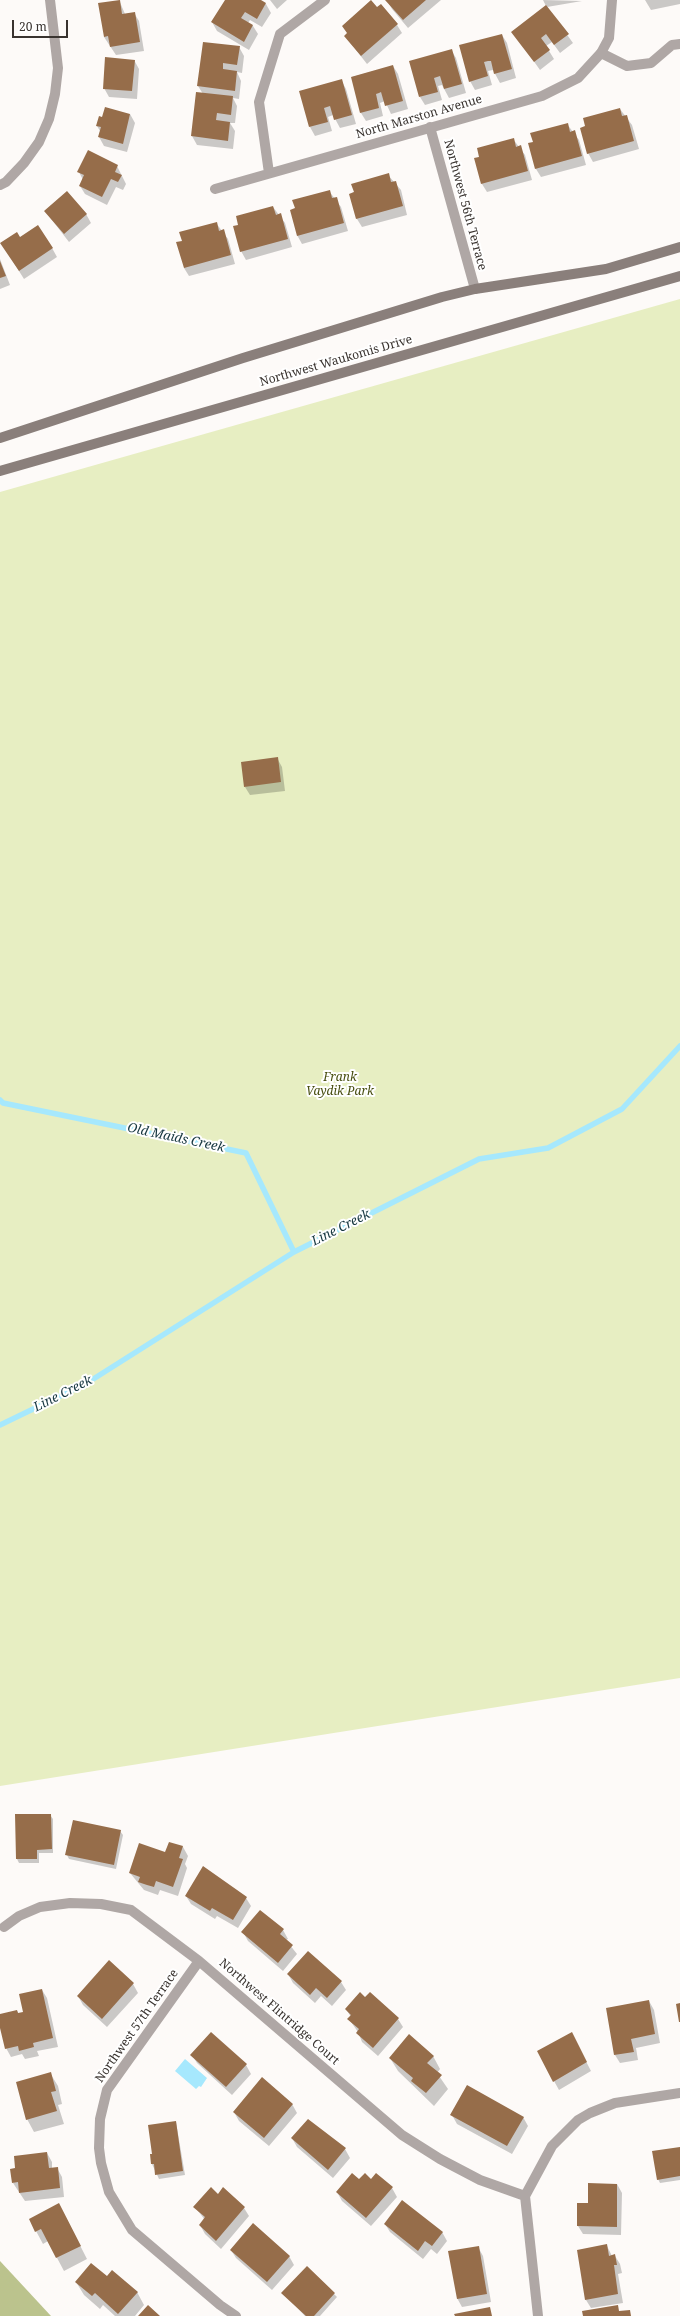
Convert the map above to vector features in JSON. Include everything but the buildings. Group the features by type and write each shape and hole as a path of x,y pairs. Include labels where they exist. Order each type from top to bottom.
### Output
{"main road":[{"path":"0,438 243,358 442,297 475,289 606,269 680,247"},
{"name":"Northwest Waukomis Drive","path":"0,471 680,276"}],"street":[{"path":"0,185 6,182 24,163 39,142 49,119 56,94 58,68 50,0"},
{"path":"269,173 259,102 280,34 325,0"},
{"name":"North Marston Avenue","path":"214,189 542,96 578,78 601,53 609,38 612,0"},
{"path":"601,53 627,66 652,63 672,45 680,44"},
{"name":"Northwest 56th Terrace","path":"430,127 475,289"},
{"name":"Northwest Flintridge Court","path":"4,1927 19,1916 40,1907 70,1903 116,1906 131,1910 199,1961 402,2135 440,2159 467,2173 525,2196"},
{"name":"Northwest 57th Terrace","path":"199,1961 107,2090 100,2119 99,2148 101,2163 109,2192 132,2230 220,2305 236,2316"},
{"path":"538,2316 525,2196 552,2146 578,2120 602,2107 615,2103 680,2093"}],"green space":[{"name":"Frank Vaydik Park","path":"680,299 680,1678 0,1786 0,492"},
{"path":"0,2261 51,2316 0,2316"}],"water":[{"path":"185,2059 207,2078 201,2087 199,2086 196,2089 175,2071"}],"waterway":[{"name":"Line Creek","path":"0,1425 87,1383 294,1252 479,1159 548,1148 622,1109 680,1046"},
{"name":"Old Maids Creek","path":"0,1100 3,1103 246,1153 294,1252"}]}
